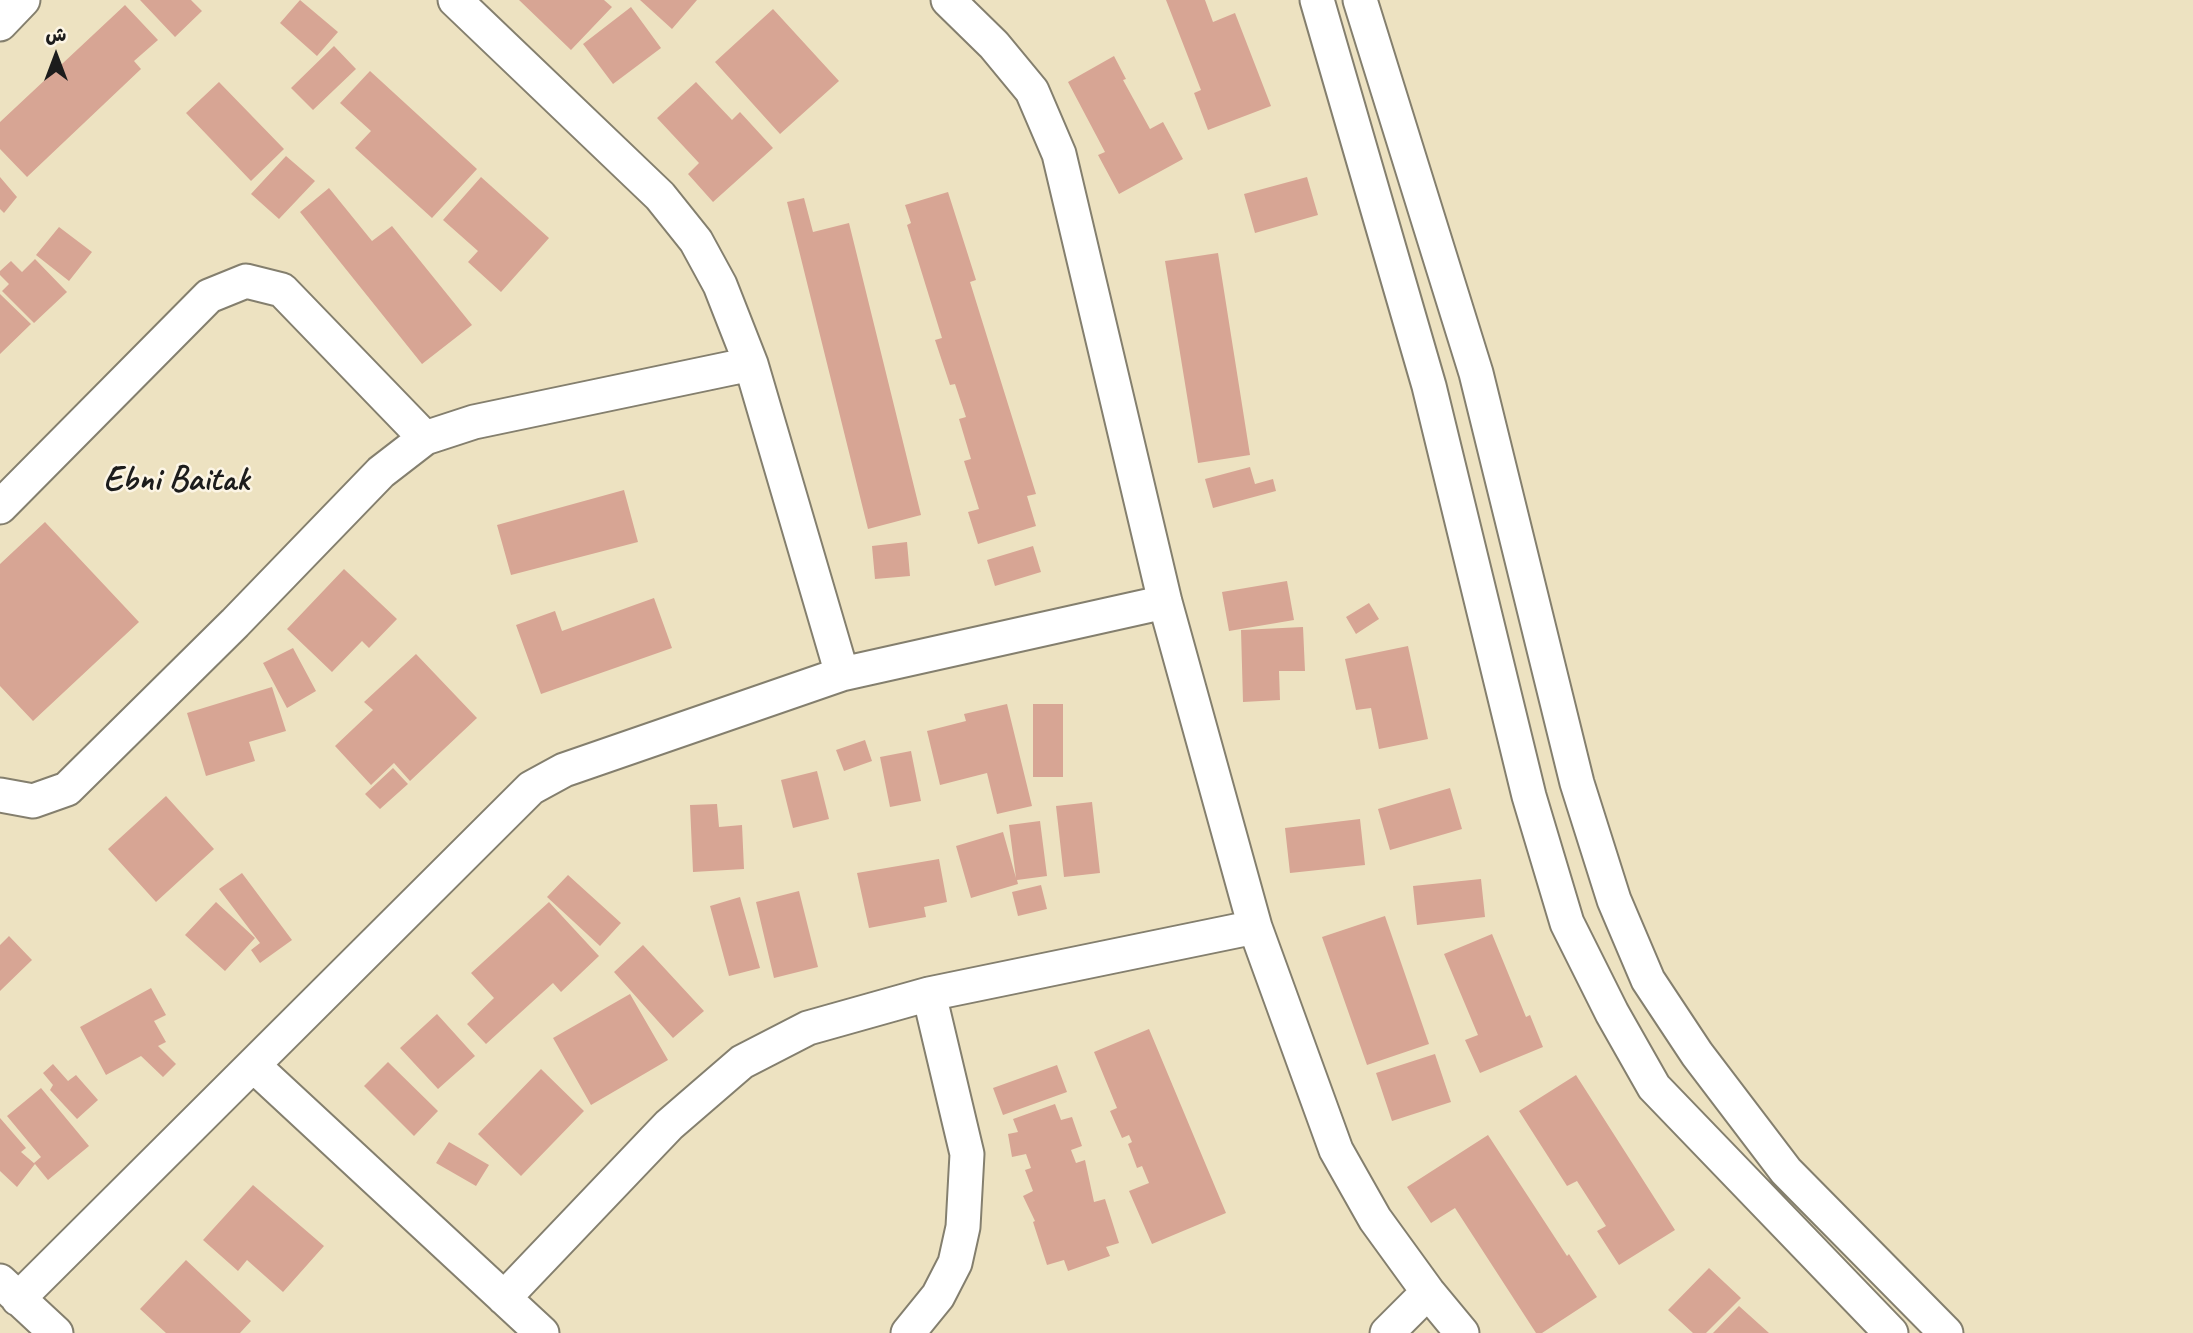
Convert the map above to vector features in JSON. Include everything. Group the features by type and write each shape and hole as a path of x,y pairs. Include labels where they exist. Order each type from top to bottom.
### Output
{"street":[{"path":"0,24 23,0"},
{"path":"455,0 660,196 696,241 720,285 751,364 842,674"},
{"path":"948,0 994,45 1032,91 1059,154 1165,602 1255,927 1336,1150 1375,1219 1428,1292 1462,1333"},
{"path":"1317,0 1429,386 1529,796 1567,923 1612,1013 1654,1087 1891,1333"},
{"path":"1360,0 1476,373 1577,783 1614,900 1648,980 1698,1054 1786,1171 1946,1333"},
{"path":"0,506 209,296 246,281 282,290 425,438"},
{"path":"0,795 33,801 67,789 235,623 381,472 425,438 474,422 751,364"},
{"path":"1429,386 1476,373"},
{"path":"55,1333 9,1290 253,1065 531,788 565,770 842,674 1165,602"},
{"path":"504,1298 669,1125 743,1062 808,1028 929,994 1255,927"},
{"path":"908,1333 938,1296 955,1264 963,1227 967,1154 929,994"},
{"path":"253,1065 542,1333"},
{"path":"1387,1333 1428,1292"}],"building":[{"path":"140,0 191,0 202,11 175,37"},
{"path":"300,0 338,32 317,56 280,23"},
{"path":"519,0 604,0 612,7 571,50"},
{"path":"640,0 697,0 672,29"},
{"path":"1166,0 1205,0 1213,22 1235,13 1271,106 1208,130 1194,93 1201,90"},
{"path":"125,5 158,40 134,61 141,69 27,177 0,149 0,122"},
{"path":"631,7 661,48 613,84 583,44"},
{"path":"773,9 839,81 780,134 715,62"},
{"path":"334,46 356,69 313,110 291,88"},
{"path":"1114,56 1126,79 1123,80 1150,129 1163,122 1183,159 1119,194 1098,155 1105,152 1068,82"},
{"path":"370,71 477,169 432,218 355,148 371,131 340,103"},
{"path":"219,82 284,149 251,181 186,113"},
{"path":"696,82 732,120 740,112 773,148 713,202 688,174 699,163 657,118"},
{"path":"286,156 315,181 279,219 251,194"},
{"path":"0,177 17,197 4,213 0,209"},
{"path":"481,177 549,238 501,292 468,262 478,251 443,220"},
{"path":"1307,177 1318,215 1255,233 1244,194"},
{"path":"329,188 372,241 392,226 472,325 422,364 300,212"},
{"path":"948,192 976,280 970,282 1036,494 1027,496 1036,526 978,544 968,512 979,509 964,461 971,459 959,419 966,417 955,384 950,385 935,340 942,338 907,225 911,223 905,205"},
{"path":"804,198 813,232 849,223 921,515 868,529 787,202"},
{"path":"59,227 92,252 69,281 36,255"},
{"path":"1218,253 1250,455 1198,463 1165,261"},
{"path":"35,259 67,292 34,323 2,291 9,284 0,275 0,271 11,261 22,272"},
{"path":"0,294 31,324 0,354"},
{"path":"1250,467 1255,484 1273,479 1276,491 1213,508 1205,479"},
{"path":"624,490 638,542 511,575 497,525"},
{"path":"45,522 139,622 33,721 0,686 0,564"},
{"path":"907,542 910,576 875,579 872,546"},
{"path":"1033,546 1041,572 995,586 987,560"},
{"path":"344,569 397,619 369,648 362,641 332,672 287,629"},
{"path":"1287,581 1294,620 1229,631 1222,592"},
{"path":"654,598 672,648 541,694 516,625 555,611 562,631"},
{"path":"1369,603 1379,619 1356,634 1346,617"},
{"path":"1303,627 1305,671 1279,671 1280,700 1243,702 1241,630"},
{"path":"1408,646 1428,739 1379,749 1371,708 1356,710 1345,659"},
{"path":"293,648 316,691 287,708 263,663"},
{"path":"416,654 477,718 410,781 394,763 371,785 335,746 373,710 364,702"},
{"path":"272,687 286,731 249,742 255,761 206,776 187,713"},
{"path":"1007,704 1032,806 997,814 987,773 940,785 927,731 966,721 964,714"},
{"path":"1033,704 1063,704 1063,777 1033,777"},
{"path":"865,740 872,761 844,771 836,750"},
{"path":"911,751 921,801 890,807 880,757"},
{"path":"393,768 408,784 380,809 365,794"},
{"path":"817,771 829,819 793,828 781,780"},
{"path":"1450,788 1462,829 1390,850 1378,809"},
{"path":"166,796 214,849 156,902 108,849"},
{"path":"1092,802 1100,873 1064,877 1056,806"},
{"path":"717,804 719,827 742,825 744,869 693,872 690,805"},
{"path":"1360,819 1365,865 1290,873 1285,828"},
{"path":"1040,821 1047,876 1017,880 1018,884 971,898 956,846 1003,832 1016,878 1009,825"},
{"path":"939,859 947,902 924,907 926,917 869,928 857,873"},
{"path":"242,873 292,940 260,963 251,950 260,943 219,889"},
{"path":"568,875 621,923 600,946 547,897"},
{"path":"1481,879 1485,917 1417,925 1413,886"},
{"path":"1041,885 1047,909 1018,916 1012,892"},
{"path":"799,891 818,967 774,978 756,902"},
{"path":"740,897 760,968 729,976 710,906"},
{"path":"216,902 255,938 225,971 185,935"},
{"path":"549,902 599,956 561,992 553,983 486,1044 467,1024 494,998 471,973"},
{"path":"1385,916 1429,1044 1367,1065 1322,937"},
{"path":"1492,934 1526,1017 1530,1015 1543,1047 1480,1073 1465,1040 1478,1035 1444,954"},
{"path":"9,936 32,960 0,991 0,945"},
{"path":"643,945 704,1011 673,1038 614,972"},
{"path":"151,988 166,1015 154,1021 166,1042 158,1046 176,1064 163,1077 141,1056 106,1075 80,1027"},
{"path":"630,994 668,1060 591,1105 553,1038"},
{"path":"437,1014 475,1056 438,1089 400,1048"},
{"path":"1149,1029 1226,1213 1152,1244 1129,1191 1149,1183 1142,1166 1137,1168 1128,1144 1132,1142 1129,1135 1122,1138 1110,1111 1117,1108 1094,1052"},
{"path":"1435,1054 1451,1102 1392,1121 1376,1073"},
{"path":"388,1062 438,1111 414,1136 364,1086"},
{"path":"53,1064 68,1081 76,1075 98,1100 77,1119 50,1090 53,1085 43,1073"},
{"path":"1057,1065 1067,1092 1003,1115 993,1088"},
{"path":"541,1069 584,1111 521,1176 478,1134"},
{"path":"1576,1075 1675,1230 1619,1265 1597,1231 1606,1226 1577,1181 1567,1186 1519,1111"},
{"path":"41,1088 89,1146 48,1180 34,1163 41,1157 7,1116"},
{"path":"1055,1104 1061,1120 1072,1117 1082,1146 1071,1150 1076,1163 1085,1160 1094,1202 1105,1199 1119,1243 1106,1247 1110,1256 1068,1271 1064,1260 1047,1265 1033,1222 1035,1221 1023,1196 1033,1191 1025,1170 1031,1168 1026,1154 1012,1157 1008,1134 1018,1132 1013,1119"},
{"path":"0,1118 26,1148 21,1152 35,1164 17,1187 0,1171"},
{"path":"1488,1135 1597,1297 1542,1333 1536,1333 1455,1208 1431,1223 1407,1187"},
{"path":"449,1142 489,1165 476,1186 436,1163"},
{"path":"253,1185 324,1246 283,1292 247,1260 238,1271 203,1240"},
{"path":"186,1260 251,1321 240,1333 166,1333 140,1309"},
{"path":"1709,1268 1741,1298 1706,1333 1693,1333 1668,1310"},
{"path":"1739,1306 1769,1333 1713,1333"}],"district":[{"name":"Ebni Baitak","path":"176,481"}]}
